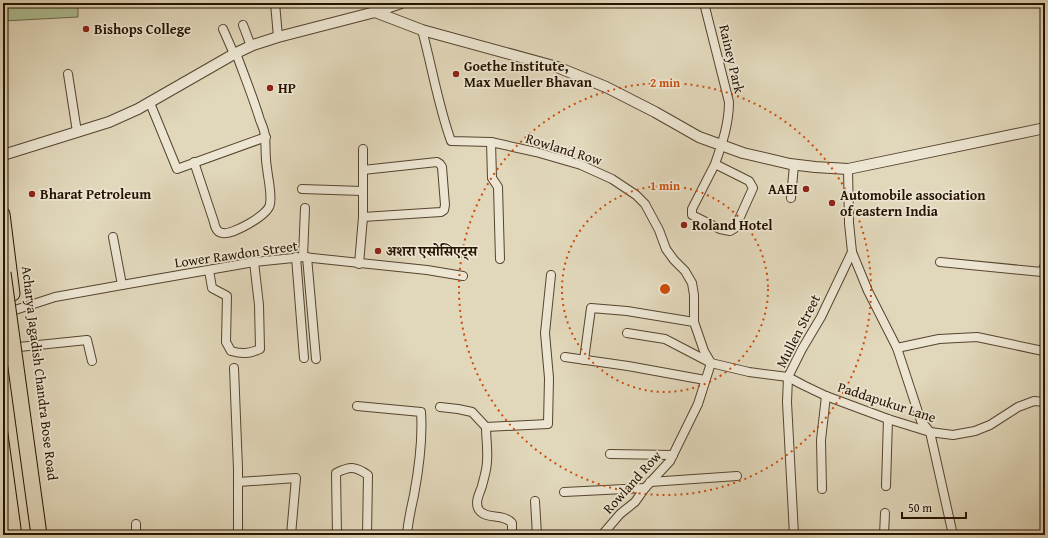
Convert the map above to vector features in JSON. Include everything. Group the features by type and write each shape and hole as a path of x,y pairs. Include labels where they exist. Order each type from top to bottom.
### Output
{"highway":[{"path":"3,273 39,535"},
{"path":"3,339 30,535"}],"main road":[{"name":"Acharya Jagadish Chandra Bose Road","path":"3,214 9,309 19,347 46,535"},
{"path":"3,374 23,535"}],"street":[{"path":"275,3 278,37"},
{"path":"3,155 109,122 150,103 251,46 278,37 375,12 401,3"},
{"name":"Rainey Park","path":"704,3 729,102 728,116 722,145 715,164 692,210 692,215 720,229 730,231 735,228 753,188 749,181 715,164"},
{"path":"375,12 422,30 557,67 606,87 699,137 743,153 794,165 848,169 1044,131"},
{"path":"243,26 251,46"},
{"path":"194,162 216,229 220,233 224,234 255,221 269,209 270,196 266,161 266,137 252,94 223,29"},
{"name":"Rowland Row","path":"422,30 434,75 438,101 452,141 491,142 536,152 581,165 612,179 636,195 645,204 660,230 666,249 685,271 692,283 694,295 694,322 704,351 711,363 698,404 670,462 648,485 635,502 620,514 602,535"},
{"path":"68,74 77,132"},
{"path":"150,103 177,169 266,137"},
{"path":"491,142 492,178 498,187 500,259"},
{"path":"359,264 363,217 363,149"},
{"path":"363,170 437,162 442,167 445,205 444,210 441,212 363,217"},
{"path":"791,198 794,165"},
{"path":"848,169 848,223 852,252 868,291 897,348 921,421 930,432 953,535"},
{"path":"302,189 362,190"},
{"path":"304,358 302,257 305,208"},
{"path":"113,237 122,285"},
{"name":"Mullen Street","path":"794,535 787,402 788,377 802,349 821,317 852,252"},
{"path":"302,257 316,359"},
{"name":"Lower Rawdon Street","path":"9,309 55,297 122,285 254,262 302,257 427,270 463,276"},
{"path":"208,270 212,288 226,296 226,342 231,351 242,354 260,349 259,305 254,262"},
{"path":"940,262 1042,272 1045,266"},
{"path":"486,427 548,424 549,378 545,333 551,275"},
{"path":"584,360 591,308 694,322"},
{"path":"627,333 665,338 711,363 750,372 788,377"},
{"path":"897,348 939,339 977,338 1043,351"},
{"path":"19,347 87,340 92,361"},
{"path":"565,356 705,380"},
{"path":"234,368 238,482 238,535"},
{"name":"Paddapukur Lane","path":"788,377 826,396 888,419 930,432 953,435 975,432 1018,408 1034,401 1045,402"},
{"path":"822,489 821,440 826,396"},
{"path":"357,406 421,412 422,430 420,461 408,521 407,535"},
{"path":"440,407 472,412 486,427 487,462 481,491 477,502 478,507 479,511 484,514 503,517 509,520 512,523 512,535"},
{"path":"886,486 888,419"},
{"path":"610,454 673,455"},
{"path":"337,535 336,473 347,467 358,468 368,475 367,535"},
{"path":"564,492 737,476"},
{"path":"238,482 296,478 291,535"},
{"path":"535,501 537,535"},
{"path":"884,535 885,513"},
{"path":"136,524 136,535"}],"green space":[{"path":"5,3 78,3 78,17 3,21"}],"place":[{"name":"Bishops College","path":"86,29"},
{"name":"Goethe Institute, Max Mueller Bhavan","path":"456,74"},
{"name":"HP","path":"270,88"},
{"name":"AAEI","path":"806,189"},
{"name":"Bharat Petroleum","path":"32,194"},
{"name":"Automobile association of eastern India","path":"832,203"},
{"name":"Roland Hotel","path":"684,225"},
{"name":"अशरा एसोसिएट्स","path":"378,251"}]}
